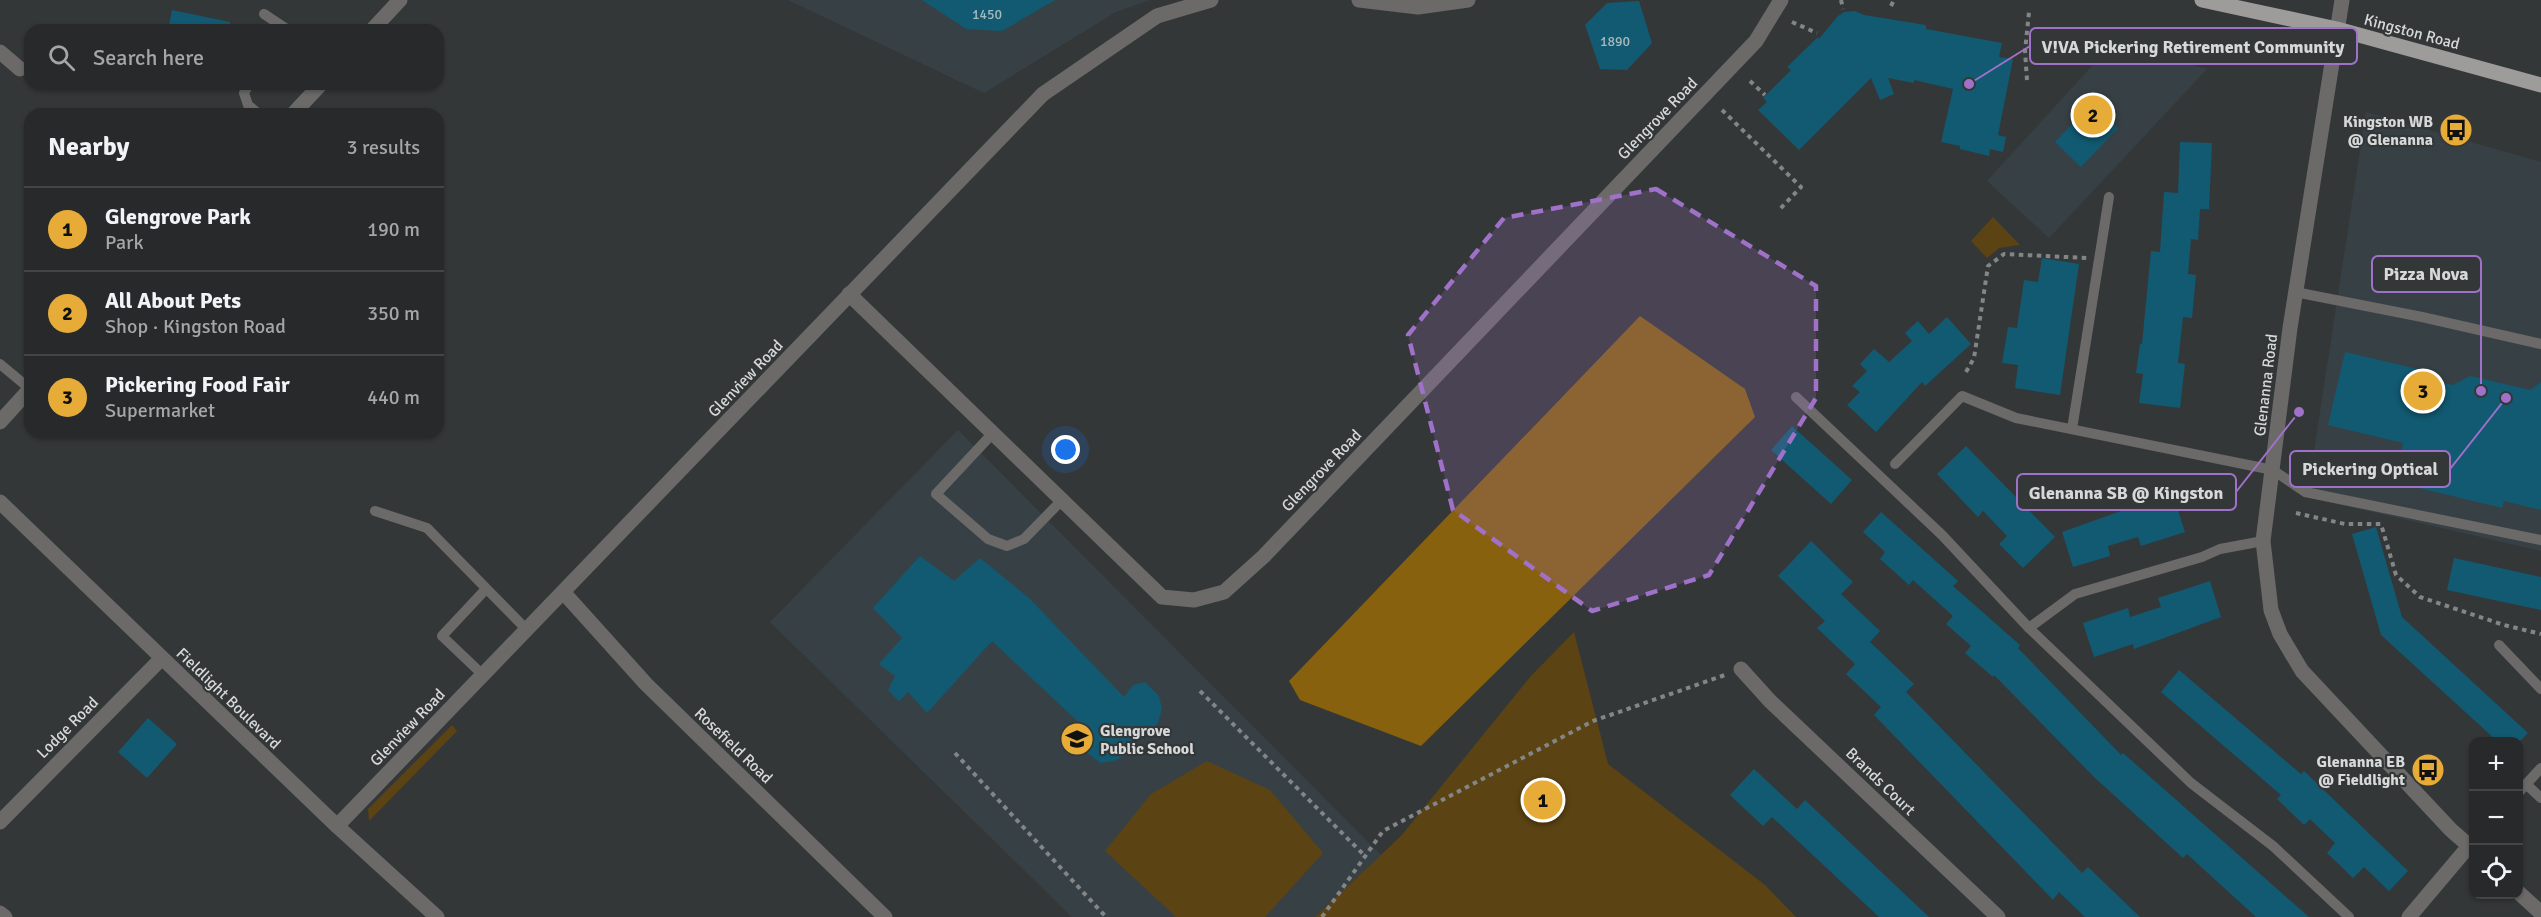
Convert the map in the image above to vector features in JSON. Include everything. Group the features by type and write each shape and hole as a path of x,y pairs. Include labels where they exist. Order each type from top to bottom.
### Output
{"main road":[{"name":"Kingston Road","path":"2202,0 2337,28 2541,85"}],"street":[{"path":"378,24 400,0"},
{"name":"Glenview Road","path":"337,826 1043,94 1157,16 1211,0"},
{"path":"1359,0 1418,7 1468,0"},
{"name":"Glenanna Road","path":"2342,0 2295,292 2263,541 2271,609 2280,634 2302,671 2451,830 2471,845"},
{"name":"Glengrove Road","path":"849,294 1162,597 1194,600 1224,592 1264,556 1756,41 1777,1"},
{"path":"0,52 20,69"},
{"path":"298,108 314,90"},
{"path":"0,422 24,396"},
{"name":"Fieldlight Boulevard","path":"0,502 337,826 437,917"},
{"name":"Rosefield Road","path":"564,593 646,684 885,917"},
{"name":"Lodge Road","path":"0,822 161,658"},
{"name":"Brands Court","path":"1741,669 1770,701 1998,917"},
{"path":"2409,917 2469,849"},
{"path":"2523,897 2541,913"},
{"path":"0,913 5,917"}],"lane":[{"path":"264,14 279,24"},
{"path":"246,90 244,93 248,105 252,108"},
{"path":"2072,429 2109,197"},
{"path":"2295,292 2422,317 2541,344"},
{"path":"0,364 24,384"},
{"path":"1895,464 1962,396 2016,418 2272,470 2305,492 2541,540"},
{"path":"1796,397 1942,536 2029,627 2191,783 2273,846 2349,917"},
{"path":"993,434 936,494 988,539 1007,546 1024,539 1062,500"},
{"path":"375,511 427,528 527,630"},
{"path":"2029,627 2075,594 2202,557 2220,549 2263,541"},
{"path":"483,675 442,636 486,589"},
{"path":"2499,645 2541,689"},
{"path":"2523,787 2541,768"},
{"path":"2523,789 2541,798"}],"path":[{"path":"1841,0 1843,9"},
{"path":"1891,6 1894,0"},
{"path":"2027,80 2025,51 2029,12"},
{"path":"1792,22 1817,33"},
{"path":"1750,81 1765,95"},
{"path":"1722,110 1801,187 1780,209"},
{"path":"1966,372 1974,358 1989,266 2004,254 2099,259"},
{"path":"2296,513 2345,524 2380,524 2396,575 2420,597 2504,625 2541,634"},
{"path":"1322,917 1383,831 1593,721 1741,669"},
{"path":"1200,691 1364,855"},
{"path":"955,753 1106,917"}],"highlighted area":[{"path":"1656,189 1816,286 1816,398 1709,575 1592,611 1453,510 1408,335 1504,218"}],"shaded area":[{"path":"788,0 1150,0 1116,12 984,93"},
{"path":"2112,44 2207,69 2049,238 1987,181"},
{"path":"2366,112 2541,162 2541,551 2307,497"},
{"path":"1993,217 2020,245 1999,248 1987,258 1971,241"},
{"path":"1640,316 1745,389 1755,417 1421,746 1300,700 1289,681"},
{"name":"Glengrove Public School","path":"958,430 1381,855 1315,917 1072,917 770,622"},
{"path":"1574,632 1608,764 1765,885 1796,917 1315,917 1401,836 1530,677"},
{"path":"452,725 457,731 369,821 368,809"},
{"path":"1207,761 1270,790 1323,853 1265,917 1176,917 1105,851 1151,794"}],"building":[{"path":"922,0 1055,0 1002,31 966,29"},
{"path":"1639,1 1652,43 1627,70 1600,69 1585,25 1607,3"},
{"path":"172,10 230,22 230,24 169,24"},
{"path":"1855,11 1864,15 1926,25 1926,29 2002,43 1999,57 2013,59 1998,135 2006,137 2003,152 1990,149 1989,156 1941,142 1953,89 1914,80 1914,83 1888,78 1894,94 1880,100 1871,78 1799,150 1758,110 1767,102 1763,98 1791,70 1787,67 1818,37 1819,39 1837,17 1844,12"},
{"path":"2092,103 2118,128 2081,167 2055,142"},
{"path":"2180,142 2212,143 2209,209 2200,209 2198,240 2191,239 2188,274 2196,275 2192,318 2183,317 2178,363 2185,364 2180,408 2139,403 2143,374 2136,373 2140,344 2142,344 2151,251 2160,252 2164,192 2178,193"},
{"path":"2042,258 2079,264 2060,395 2015,388 2018,365 2002,363 2008,327 2017,328 2024,280 2038,282"},
{"path":"1947,317 1971,344 1925,386 1922,382 1876,432 1847,405 1860,392 1852,386 1867,371 1860,364 1874,349 1889,362 1912,341 1905,333 1918,321 1929,334"},
{"path":"2345,352 2422,370 2420,377 2453,385 2470,376 2530,390 2541,382 2541,510 2504,501 2502,508 2411,486 2414,477 2396,473 2403,443 2328,425"},
{"path":"1792,426 1852,480 1831,504 1771,450"},
{"path":"1966,446 2055,537 2023,568 1999,544 2007,536 1983,511 1978,517 1937,474"},
{"path":"2174,498 2185,532 2141,546 2138,537 2108,546 2110,556 2073,567 2062,532 2135,506 2136,510"},
{"path":"1881,512 1958,581 1953,586 2020,645 2018,648 2121,755 2123,753 2309,917 2256,917 2187,854 2183,858 2094,777 1994,675 1993,677 1965,653 1971,646 1946,624 1953,616 1913,580 1909,585 1880,559 1885,552 1863,532"},
{"path":"2376,527 2402,617 2528,733 2523,738 2493,737 2381,635 2352,534"},
{"path":"1811,541 1853,582 1841,594 1880,631 1870,642 1914,684 1906,692 2082,873 2088,867 2140,917 2085,917 2059,892 2053,900 1874,715 1881,707 1846,674 1855,664 1817,628 1825,621 1778,576"},
{"path":"920,556 954,581 980,558 1029,598 1124,697 1133,685 1145,682 1159,696 1162,709 1158,723 1147,734 1134,734 1128,754 1114,761 1100,763 1084,750 1089,732 992,641 927,713 908,692 899,701 888,690 895,676 879,664 902,638 873,608"},
{"path":"2454,558 2541,577 2541,610 2447,590"},
{"path":"2210,581 2221,617 2134,649 2133,644 2094,657 2083,623 2128,608 2130,617 2161,607 2158,598"},
{"path":"2179,670 2301,774 2304,771 2408,871 2389,891 2364,867 2353,878 2327,853 2335,843 2310,819 2304,825 2277,799 2281,795 2161,692"},
{"path":"148,718 177,744 147,778 118,752"},
{"path":"1754,769 1797,809 1805,800 1929,917 1879,917 1772,817 1763,826 1730,795"}],"place":[{"name":"V!VA Pickering Retirement Community","path":"1969,84"},
{"name":"All About Pets","path":"2093,115"},
{"name":"Kingston WB @ Glenanna","path":"2456,130"},
{"name":"Pickering Food Fair","path":"2423,391"},
{"name":"Pizza Nova","path":"2481,391"},
{"name":"Pickering Optical","path":"2506,398"},
{"name":"Glenanna SB @ Kingston","path":"2299,412"},
{"name":"Glengrove Public School","path":"1077,739"},
{"name":"Glenanna EB @ Fieldlight","path":"2428,770"},
{"name":"Glengrove Park","path":"1543,800"}]}
